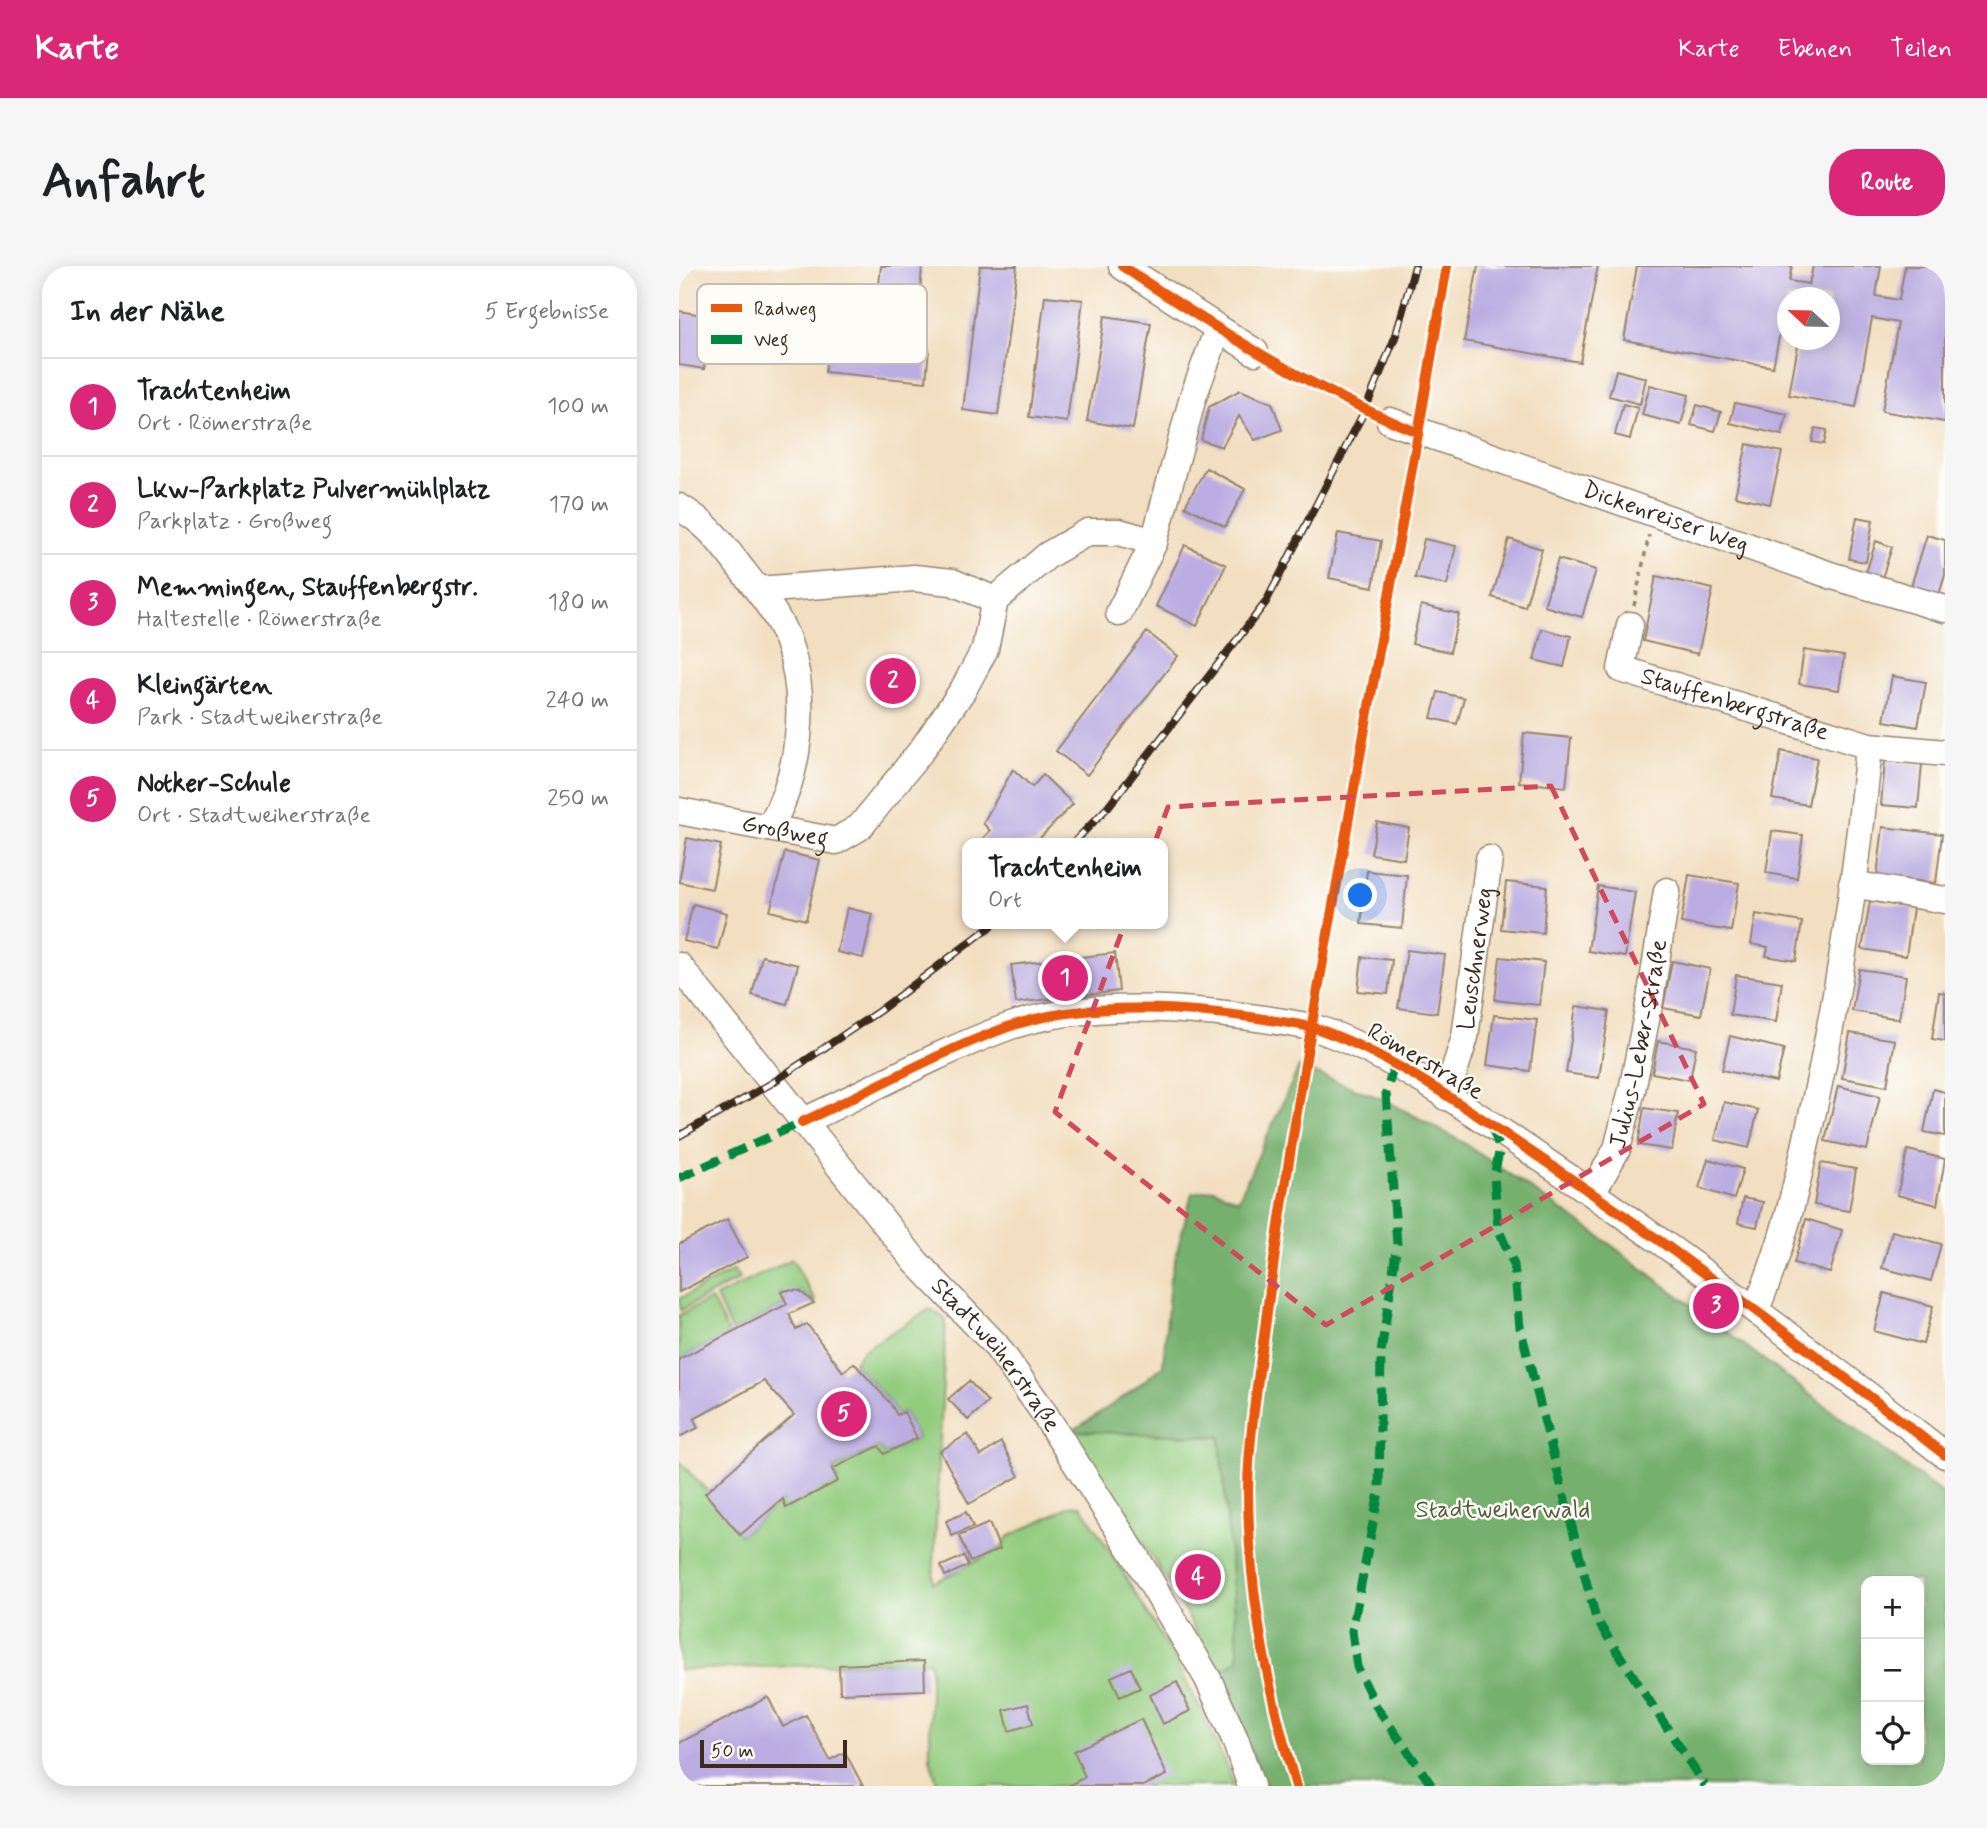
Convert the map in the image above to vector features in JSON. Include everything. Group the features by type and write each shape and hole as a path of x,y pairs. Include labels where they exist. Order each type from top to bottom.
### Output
{"street":[{"path":"1122,266 1255,352"},
{"path":"1119,613 1154,542 1192,397 1218,330"},
{"name":"Dickenreiser Weg","path":"1389,421 1833,576 1945,609"},
{"path":"679,507 706,523 758,590 788,641 797,678 799,722 795,757 782,802 769,828"},
{"path":"758,590 914,579 952,582 995,600 1048,555 1088,532 1119,532 1154,542"},
{"name":"Großweg","path":"679,811 836,841 860,827 881,804 963,690 985,649 995,600"},
{"name":"Stauffenbergstraße","path":"1630,625 1621,669 1869,746"},
{"path":"1756,1309 1784,1239 1820,1081 1852,884 1869,746 1945,754"},
{"name":"Leuschnerweg","path":"1446,1097 1465,1038 1489,859"},
{"path":"1852,884 1945,900"},
{"name":"Julius-Leber-Straße","path":"1592,1193 1616,1149 1632,1090 1650,1000 1667,891"},
{"name":"Stadtweiherstraße","path":"679,966 916,1262 995,1344 1040,1407 1142,1567 1208,1679 1235,1739 1251,1786"},
{"name":"Römerstraße","path":"802,1122 1006,1027 1053,1016 1104,1010 1159,1010 1312,1027 1333,1034 1446,1097 1592,1193 1756,1309 1945,1455"}],"path":[{"path":"1630,625 1654,514"}],"highlighted area":[{"path":"1551,786 1704,1104 1326,1325 1055,1112 1168,807"}],"green space":[{"name":"Stadtweiherwald","path":"1299,1067 1385,1100 1461,1141 1595,1233 1945,1496 1945,1786 1266,1786 1217,1674 1239,1659 1220,1437 1072,1431 1125,1396 1163,1366 1170,1279 1192,1193 1214,1189 1238,1200"},
{"path":"792,1259 816,1301 814,1303 800,1291 781,1292 787,1304 732,1332 716,1297"},
{"path":"734,1270 739,1279 681,1310 679,1299"},
{"path":"711,1299 729,1334 679,1359 679,1315"},
{"path":"930,1309 946,1319 933,1583 1000,1549 1008,1537 1070,1506 1081,1505 1184,1677 1234,1786 938,1786 930,1758 930,1661 679,1670 679,1461 707,1491 740,1535 783,1499 786,1507 838,1480 832,1469 879,1446 884,1454 917,1438 904,1412 897,1415 890,1403 854,1363 862,1351"},
{"path":"1072,1431 1220,1437 1239,1659 1217,1674 1182,1605"}],"building":[{"path":"881,266 922,266 921,284 879,284"},
{"path":"980,266 1017,266 998,415 963,410"},
{"path":"1478,266 1598,266 1580,362 1464,341"},
{"path":"1637,266 1792,266 1789,281 1809,284 1813,266 1881,266 1876,296 1899,300 1905,266 1945,266 1945,422 1882,411 1898,323 1872,318 1856,407 1789,395 1797,350 1840,350 1840,287 1777,287 1777,347 1773,367 1624,340"},
{"path":"1045,296 1083,300 1067,422 1029,417"},
{"path":"679,311 697,314 697,364 705,364 704,369 679,365"},
{"path":"1105,316 1151,323 1133,429 1087,421"},
{"path":"929,349 926,382 825,372 826,364 927,364"},
{"path":"1616,370 1646,378 1640,404 1609,396"},
{"path":"1650,385 1689,395 1681,425 1642,415"},
{"path":"1240,390 1272,403 1282,430 1255,440 1239,416 1222,447 1201,440 1209,407"},
{"path":"1735,403 1787,414 1782,435 1730,423"},
{"path":"1623,404 1638,408 1630,439 1615,435"},
{"path":"1697,405 1721,412 1715,431 1691,425"},
{"path":"1815,428 1827,430 1824,444 1812,442"},
{"path":"1747,444 1782,452 1770,504 1735,496"},
{"path":"1206,468 1245,489 1225,527 1185,506"},
{"path":"1857,517 1873,520 1866,562 1849,559"},
{"path":"1338,533 1381,541 1373,587 1329,578"},
{"path":"1927,535 1945,540 1945,575 1939,595 1911,586"},
{"path":"1424,539 1456,546 1447,585 1415,578"},
{"path":"1509,539 1542,549 1525,607 1492,597"},
{"path":"1876,541 1892,547 1880,584 1864,579"},
{"path":"1185,545 1226,565 1197,626 1156,606"},
{"path":"1558,559 1596,570 1582,617 1544,606"},
{"path":"1656,576 1713,589 1698,654 1643,641"},
{"path":"1421,605 1459,614 1450,652 1412,644"},
{"path":"1542,629 1571,636 1564,667 1534,660"},
{"path":"1147,632 1178,656 1087,775 1056,751"},
{"path":"1804,650 1844,656 1839,690 1799,684"},
{"path":"1892,676 1926,682 1918,727 1884,721"},
{"path":"1438,692 1464,698 1457,724 1431,718"},
{"path":"1524,733 1571,738 1566,787 1519,782"},
{"path":"1781,751 1817,758 1808,805 1772,799"},
{"path":"1885,760 1922,764 1918,808 1881,805"},
{"path":"1013,769 1032,787 1043,775 1073,804 1040,838 983,838 990,831 983,823"},
{"path":"1377,822 1409,828 1404,859 1371,854"},
{"path":"1883,827 1942,834 1936,883 1877,876"},
{"path":"1772,831 1803,835 1797,878 1766,873"},
{"path":"687,838 721,845 712,889 679,882"},
{"path":"785,852 820,860 806,920 770,911"},
{"path":"1367,871 1407,875 1402,928 1361,924"},
{"path":"1689,875 1739,883 1731,931 1681,923"},
{"path":"1506,882 1547,886 1543,933 1501,929"},
{"path":"1598,886 1635,892 1625,957 1588,951"},
{"path":"1870,901 1913,908 1906,956 1862,949"},
{"path":"693,904 727,913 718,949 684,941"},
{"path":"847,908 873,914 863,958 837,952"},
{"path":"1756,914 1802,922 1796,961 1766,956 1768,947 1751,944"},
{"path":"1407,950 1445,955 1437,1013 1398,1008"},
{"path":"1115,953 1119,991 1016,1003 1011,965"},
{"path":"762,956 798,965 787,1004 752,995"},
{"path":"1362,957 1392,960 1388,994 1358,991"},
{"path":"1500,957 1544,962 1539,1005 1495,1000"},
{"path":"1672,961 1710,969 1701,1015 1663,1008"},
{"path":"1859,969 1906,976 1899,1019 1852,1011"},
{"path":"1736,975 1782,982 1776,1022 1730,1015"},
{"path":"1939,992 1945,993 1945,1041 1932,1039"},
{"path":"1576,1006 1609,1011 1599,1078 1566,1073"},
{"path":"1494,1015 1537,1020 1530,1071 1487,1065"},
{"path":"1850,1033 1895,1040 1887,1086 1842,1078"},
{"path":"1730,1036 1784,1049 1776,1082 1722,1070"},
{"path":"1658,1041 1696,1048 1690,1080 1652,1073"},
{"path":"1838,1086 1880,1096 1867,1150 1825,1141"},
{"path":"1933,1089 1945,1092 1945,1136 1924,1132"},
{"path":"1724,1102 1758,1110 1749,1148 1715,1140"},
{"path":"1644,1108 1678,1113 1672,1150 1638,1145"},
{"path":"1908,1150 1945,1159 1937,1205 1897,1195"},
{"path":"1708,1159 1743,1169 1734,1199 1699,1188"},
{"path":"1821,1163 1856,1169 1849,1211 1814,1205"},
{"path":"1743,1198 1763,1202 1757,1227 1738,1223"},
{"path":"727,1219 747,1257 679,1292 679,1244"},
{"path":"1806,1219 1842,1230 1830,1273 1794,1263"},
{"path":"1892,1231 1941,1244 1931,1281 1882,1268"},
{"path":"800,1291 814,1303 789,1314 796,1330 807,1324 843,1372 854,1363 890,1403 897,1415 904,1412 917,1438 884,1454 879,1446 832,1469 838,1481 786,1508 783,1499 740,1535 705,1493 794,1415 764,1381 694,1419 698,1428 679,1437 679,1359 787,1304 781,1292"},
{"path":"1884,1293 1933,1306 1923,1344 1874,1331"},
{"path":"969,1381 988,1402 968,1420 948,1399"},
{"path":"968,1434 981,1456 1001,1442 1019,1476 969,1504 940,1451"},
{"path":"966,1512 973,1527 952,1536 946,1521"},
{"path":"989,1523 1000,1549 970,1562 959,1536"},
{"path":"964,1556 968,1566 945,1576 941,1566"},
{"path":"924,1661 925,1690 840,1693 839,1665"},
{"path":"1131,1668 1140,1688 1120,1697 1111,1677"},
{"path":"1177,1682 1190,1711 1163,1724 1150,1695"},
{"path":"768,1697 783,1727 806,1715 830,1760 845,1752 863,1786 679,1786 679,1743"},
{"path":"1028,1704 1033,1724 1009,1731 1004,1710"},
{"path":"1141,1719 1167,1775 1143,1786 1068,1786 1085,1777 1074,1751"}],"railway":[{"path":"1078,838 1108,807 1266,602 1365,410 1396,335 1415,266"},
{"path":"679,1136 772,1083 879,1011 987,929"}],"marked path":[{"path":"1394,1066 1386,1093 1397,1244 1381,1353 1379,1492 1352,1631 1357,1667 1376,1706 1432,1786"},
{"path":"679,1178 802,1122"},
{"path":"1492,1128 1500,1148 1494,1176 1498,1228 1514,1265 1520,1327 1596,1619 1705,1786"}],"cycle path":[{"path":"1122,266 1193,313 1303,378 1419,433"},
{"path":"1296,1786 1268,1676 1251,1565 1248,1489 1253,1422 1296,1116 1447,266"},
{"path":"802,1122 953,1049 1005,1028 1040,1018 1078,1012 1157,1009 1237,1015 1312,1027 1340,1037 1397,1066 1533,1153 1742,1300 1945,1455"}],"place":[{"name":"Lkw-Parkplatz Pulvermühlplatz","path":"893,681"},
{"name":"Trachtenheim","path":"1065,978"},
{"name":"Memmingen, Stauffenbergstr.","path":"1716,1306"},
{"name":"Notker-Schule","path":"844,1414"},
{"name":"Kleingärten","path":"1198,1577"}]}
